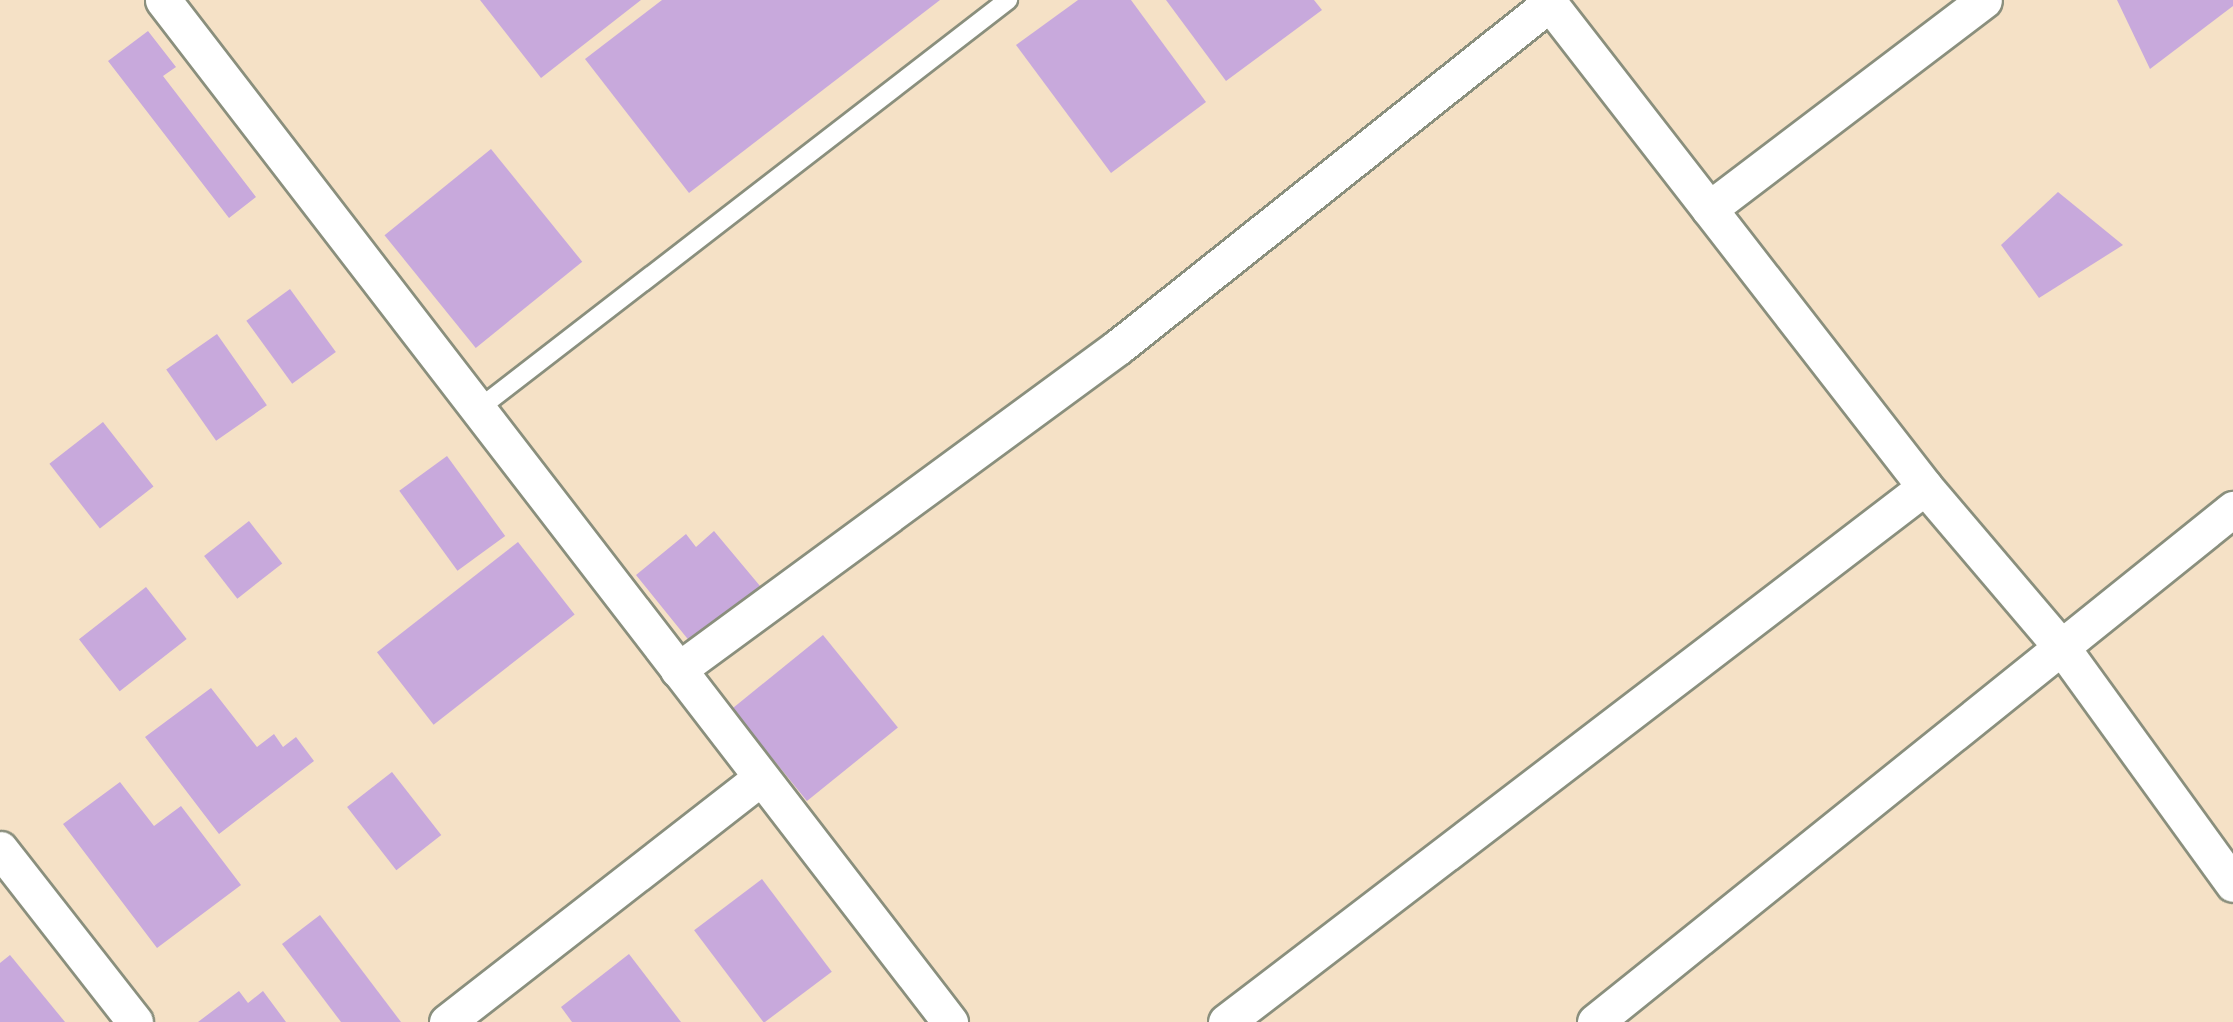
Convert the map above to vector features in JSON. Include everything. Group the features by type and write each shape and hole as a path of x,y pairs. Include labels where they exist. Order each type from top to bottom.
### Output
{"street":[{"path":"163,0 950,1022"},
{"path":"1709,209 1984,0"},
{"path":"678,670 1118,347 1548,2 1925,486 2063,649 2233,884"},
{"path":"1226,1022 1925,486"},
{"path":"1595,1022 2063,649 2233,509"},
{"path":"447,1022 760,778"},
{"path":"0,849 135,1022"}],"lane":[{"path":"477,410 1008,0"}],"building":[{"path":"480,0 641,0 541,78"},
{"path":"662,0 940,0 689,193 585,59"},
{"path":"1078,0 1131,0 1206,102 1111,173 1016,45"},
{"path":"1166,0 1314,0 1322,10 1226,81"},
{"path":"2117,0 2233,0 2233,6 2150,69"},
{"path":"148,31 176,67 163,76 256,197 229,218 108,61"},
{"path":"491,149 582,262 476,348 385,235"},
{"path":"2058,192 2123,245 2039,298 2001,245"},
{"path":"290,289 336,352 292,384 246,321"},
{"path":"217,334 267,405 216,441 166,370"},
{"path":"103,422 153,487 100,528 49,464"},
{"path":"447,456 505,536 457,571 399,491"},
{"path":"249,521 282,564 237,599 204,556"},
{"path":"714,531 765,592 695,648 636,575 686,534 696,547"},
{"path":"518,542 575,614 434,725 377,652"},
{"path":"146,587 187,639 120,691 79,639"},
{"path":"823,635 898,727 807,801 732,709"},
{"path":"211,688 257,747 274,734 283,747 296,737 314,761 219,834 145,737"},
{"path":"392,772 441,835 396,870 347,807"},
{"path":"120,782 154,826 181,806 241,885 157,948 63,824"},
{"path":"762,879 832,972 763,1022 694,930"},
{"path":"320,915 401,1022 341,1022 282,944"},
{"path":"629,954 681,1022 572,1022 561,1007"},
{"path":"10,955 65,1022 0,1022 0,963"},
{"path":"239,991 248,1003 263,991 286,1022 198,1022"}]}
